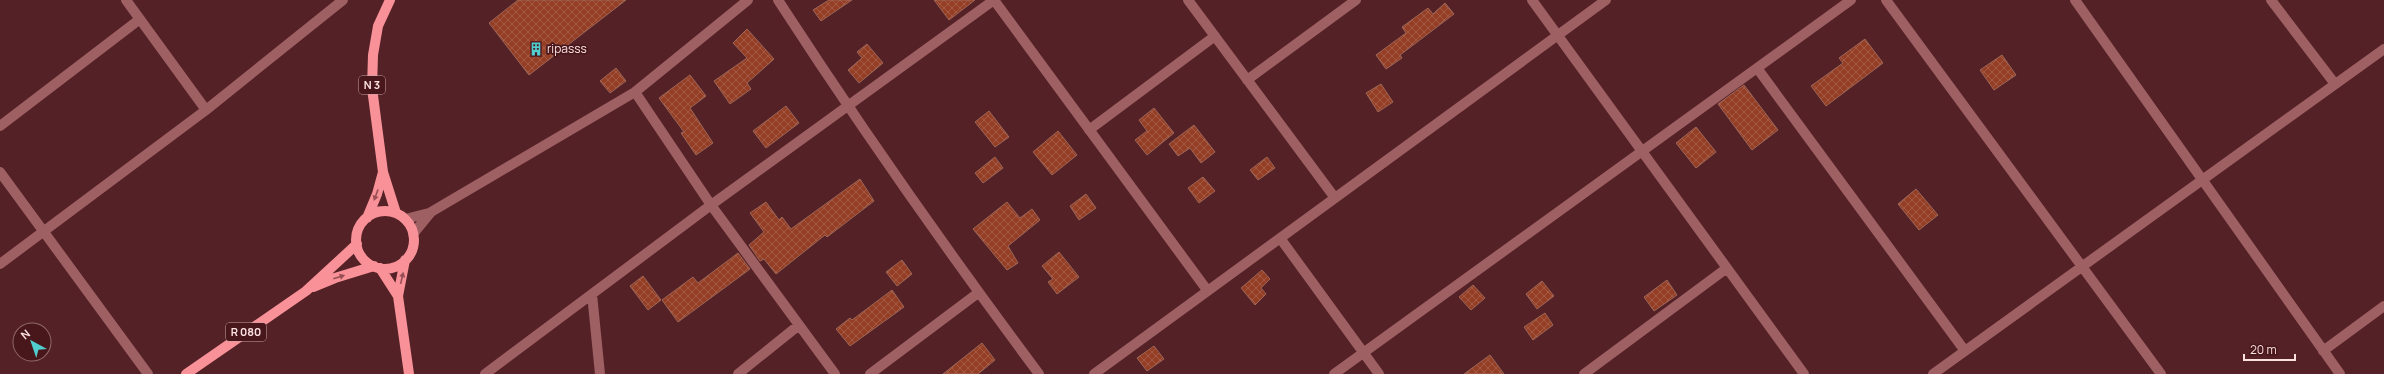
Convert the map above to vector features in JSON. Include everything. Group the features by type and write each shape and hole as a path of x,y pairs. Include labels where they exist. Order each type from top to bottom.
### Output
{"main road":[{"name":"N 3","path":"390,0 378,26 373,55 372,88 383,172 396,213"},
{"name":"N 3","path":"367,218 377,194 383,172"},
{"path":"398,296 377,267 361,255 357,244 358,230 367,218 381,211 396,213 405,219 413,234 413,246 406,260 398,296 409,374"},
{"path":"306,291 357,244"},
{"path":"306,291 335,278 377,267 390,268 406,260"},
{"name":"R 080","path":"186,374 306,291"}],"street":[{"path":"126,0 206,110"},
{"path":"0,264 206,110 342,0"},
{"path":"405,219 431,212 635,92 748,0"},
{"path":"778,0 847,106 978,293 1039,374"},
{"path":"485,374 847,106 994,0 1208,290"},
{"path":"1188,0 1335,198"},
{"path":"1247,80 1356,0"},
{"path":"1532,0 1804,374"},
{"path":"1094,374 1606,0"},
{"path":"1334,374 1851,0"},
{"path":"1886,0 2161,374"},
{"path":"2075,0 2340,374"},
{"path":"2271,0 2335,84"},
{"path":"0,126 140,19"},
{"path":"1089,130 1215,36"},
{"path":"1933,374 2384,49"},
{"path":"1757,68 1965,351"},
{"path":"635,92 711,206 835,374"},
{"path":"0,172 148,374"},
{"path":"413,234 431,212"},
{"path":"1280,238 1379,374"},
{"path":"1584,374 1727,268"},
{"path":"870,374 978,293"},
{"path":"592,294 600,374"},
{"path":"2323,351 2384,306"},
{"path":"738,374 799,325"}],"building":[{"name":"ripasss","path":"518,0 626,0 529,75 489,23"},
{"path":"829,0 852,0 821,21 813,10"},
{"path":"934,0 975,0 949,20"},
{"path":"1445,3 1454,14 1400,55 1402,58 1386,69 1376,55 1406,33 1402,27 1428,8 1433,14"},
{"path":"747,29 774,59 747,83 751,89 730,104 714,81 747,58 733,43"},
{"path":"1865,39 1883,63 1826,106 1811,86 1843,63 1839,58"},
{"path":"867,44 883,63 859,83 848,70 862,58 857,52"},
{"path":"2002,55 2016,75 1994,90 1980,70"},
{"path":"616,68 626,81 610,93 600,81"},
{"path":"690,75 706,96 690,108 713,143 696,155 681,133 684,132 659,98"},
{"path":"1381,84 1393,102 1378,112 1366,93"},
{"path":"1744,85 1778,130 1752,150 1718,104"},
{"path":"786,106 799,123 766,148 753,131"},
{"path":"1154,108 1174,133 1147,155 1135,140 1147,131 1139,120"},
{"path":"989,111 1009,137 995,147 975,122"},
{"path":"1194,125 1215,152 1201,163 1190,148 1178,156 1169,144"},
{"path":"1696,127 1716,152 1696,168 1676,143"},
{"path":"1058,131 1077,155 1052,175 1033,152"},
{"path":"995,157 1003,168 983,183 975,173"},
{"path":"1267,157 1275,168 1258,180 1250,170"},
{"path":"1203,177 1215,191 1199,203 1188,188"},
{"path":"860,179 874,201 827,237 825,235 776,274 764,259 760,261 749,245 764,232 750,213 766,202 779,220 782,217 791,229"},
{"path":"1916,189 1938,215 1919,230 1898,204"},
{"path":"1086,194 1096,208 1079,220 1070,206"},
{"path":"1007,202 1020,218 1032,209 1040,220 1008,246 1018,263 1007,270 973,229"},
{"path":"1059,252 1079,277 1057,294 1048,282 1053,279 1042,266"},
{"path":"738,253 750,269 678,322 662,300 693,277 698,283"},
{"path":"902,260 912,274 897,286 886,272"},
{"path":"1262,270 1270,279 1261,288 1266,294 1255,305 1241,288"},
{"path":"643,276 661,300 648,310 630,286"},
{"path":"1667,280 1677,295 1654,311 1644,297"},
{"path":"1542,281 1554,296 1537,309 1526,294"},
{"path":"1473,285 1485,298 1471,310 1459,297"},
{"path":"892,290 904,307 850,346 836,329 850,318 852,320"},
{"path":"1545,313 1553,325 1533,340 1524,327"},
{"path":"982,343 995,360 978,374 943,374"},
{"path":"1154,346 1164,359 1147,371 1137,358"},
{"path":"1490,355 1504,374 1464,374"}],"place":[{"name":"ripasss","path":"536,49"}]}
